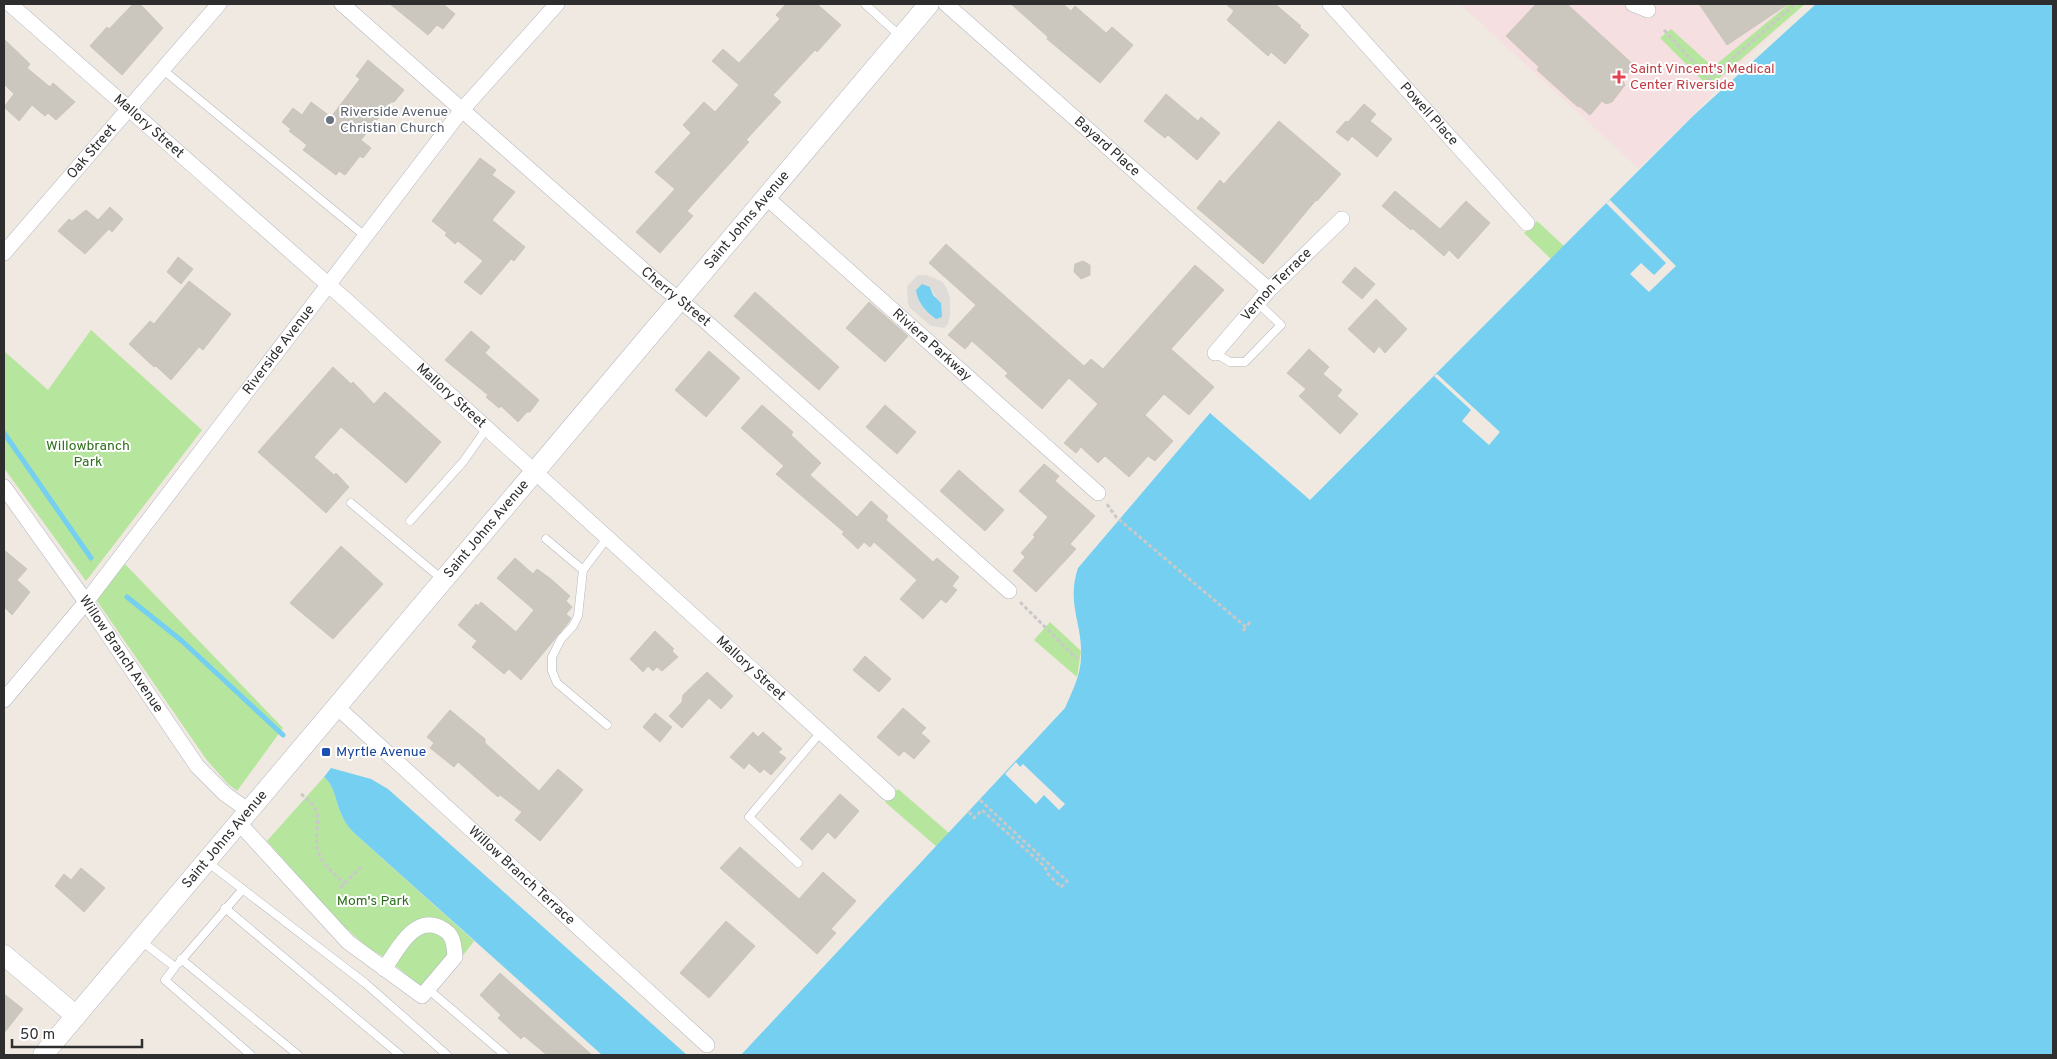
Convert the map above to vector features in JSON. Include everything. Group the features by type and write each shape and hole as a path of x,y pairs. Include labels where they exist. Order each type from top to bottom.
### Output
{"main road":[{"name":"Saint Johns Avenue","path":"43,1055 929,4"},
{"path":"4,954 76,1016"}],"street":[{"name":"Mallory Street","path":"10,4 535,471 888,793"},
{"name":"Oak Street","path":"4,253 218,4"},
{"name":"Cherry Street","path":"342,4 461,111 703,319 1009,590"},
{"name":"Riverside Avenue","path":"4,700 86,602 461,111 557,4"},
{"name":"Bayard Place","path":"946,4 1268,290"},
{"name":"Powell Place","path":"1330,4 1527,223"},
{"path":"1633,4 1648,10"},
{"name":"Riviera Parkway","path":"767,198 1098,492"},
{"name":"Vernon Terrace","path":"1215,353 1268,290 1342,220"},
{"name":"Willow Branch Avenue","path":"4,487 86,602 197,766 225,794 348,942 422,996 428,989"},
{"name":"Willow Branch Terrace","path":"337,707 706,1045"},
{"path":"384,969 406,938 418,927 435,924 445,930 454,940 455,957 428,989"}],"lane":[{"path":"865,4 902,37"},
{"path":"162,68 365,236"},
{"path":"1215,353 1230,362 1245,362 1282,325 1258,302"},
{"path":"410,521 463,462 487,428"},
{"path":"351,504 443,580"},
{"path":"606,725 557,683 552,671 552,657 561,639 573,626 578,616 583,570 608,537"},
{"path":"546,539 583,570"},
{"path":"798,863 749,817 821,732"},
{"path":"206,861 365,983 447,1055"},
{"path":"243,889 165,980 251,1055"},
{"path":"225,908 400,1055"},
{"path":"140,940 175,967"},
{"path":"182,959 298,1055"},
{"path":"428,989 505,1055"}],"path":[{"path":"1664,30 1709,80 1795,4"},
{"path":"1116,517 1246,627"},
{"path":"1009,590 1077,659"},
{"path":"1243,631 1250,622"},
{"path":"301,794 315,808 318,815 315,835 318,852 324,863 345,884"},
{"path":"969,812 974,818 982,810 1044,866 1048,874 1061,887 1067,881 980,800"},
{"path":"340,888 361,867"}],"shaded area":[{"name":"Saint Vincent's Medical Center Riverside","path":"1460,4 1789,4 1713,67 1671,29 1660,38 1709,86 1806,4 1737,67 1692,116 1638,168"},
{"path":"918,275 926,275 943,282 950,298 950,316 948,324 944,328 931,326 910,308 907,286","holes":["930,287 937,299 935,319 924,309 919,301"]}],"green space":[{"path":"1789,4 1805,4 1709,87 1660,38 1671,29 1713,67"},
{"path":"1537,221 1564,246 1551,259 1524,233"},
{"name":"Willowbranch Park","path":"91,330 202,430 86,581 4,468 4,351 48,390"},
{"path":"123,562 283,728 237,791 228,784 206,759 95,598"},
{"path":"1050,622 1081,651 1077,677 1034,640"},
{"name":"Mom's Park","path":"324,777 332,788 342,817 351,830 474,941 432,996 390,961 366,946 338,921 267,841"},
{"path":"898,789 949,833 937,847 885,802"}],"water":[{"path":"1816,4 2053,4 2053,1055 741,1055 1065,708 1076,683 1081,663 1080,634 1074,603 1075,581 1078,568 1210,413 1310,500 1693,116"},
{"path":"922,284 930,287 933,295 941,303 942,317 936,319 920,303 916,290"},
{"path":"331,768 371,779 388,789 687,1055 602,1055 353,832 344,820 332,788 324,777"}],"pier":[{"path":"1610,200 1676,266 1649,292 1630,274 1641,263 1654,275 1666,263 1606,203"},
{"path":"1437,374 1500,432 1489,445 1462,421 1471,410 1434,376"},
{"path":"1016,762 1020,767 1023,764 1065,804 1059,810 1044,795 1036,804 1005,774"}],"building":[{"path":"133,4 140,4 163,28 122,75 90,46 107,27 109,29"},
{"path":"390,4 443,4 455,14 443,29 437,25 428,35"},
{"path":"786,4 817,4 841,25 817,52 815,50 773,95 781,102 746,140 749,142 687,211 693,216 660,253 636,232 675,189 655,172 691,133 683,125 704,102 715,112 739,85 712,61 723,49 739,63 780,19 776,15"},
{"path":"1011,4 1063,4 1071,11 1075,6 1106,33 1112,27 1133,45 1100,83 1047,39 1048,37"},
{"path":"1226,4 1275,4 1309,35 1285,64 1271,52 1268,56 1227,20 1234,11"},
{"path":"1536,4 1567,4 1635,66 1622,79 1625,85 1612,102 1606,104 1602,101 1590,115 1578,107 1537,70 1539,67 1506,36"},
{"path":"1699,4 1788,4 1727,45"},
{"path":"4,39 30,64 27,68 50,87 53,83 75,102 56,120 48,113 45,116 32,105 19,121 4,107 14,94 4,84"},
{"name":"Riverside Avenue Christian Church","path":"368,60 404,90 394,102 391,102 361,140 371,148 363,158 360,156 345,175 339,171 336,175 303,150 307,145 289,131 291,129 282,122 293,108 302,115 311,102 331,117 360,79 356,76"},
{"path":"1166,94 1198,121 1201,117 1220,133 1197,160 1168,135 1165,138 1144,121"},
{"path":"1364,104 1376,114 1370,121 1392,139 1377,157 1352,136 1348,141 1336,132"},
{"path":"1279,121 1341,174 1316,200 1263,264 1197,208 1220,180 1224,184"},
{"path":"480,158 496,170 492,175 515,192 492,220 525,247 514,261 511,259 481,295 464,282 483,261 458,241 455,244 445,235 447,233 432,221"},
{"path":"1395,191 1440,229 1466,201 1490,223 1458,259 1449,250 1444,256 1412,228 1411,230 1382,206"},
{"path":"110,207 123,219 112,232 109,229 85,254 58,231 69,219 72,221 86,210 98,220"},
{"path":"946,244 1084,366 1091,359 1103,369 1195,265 1224,290 1171,349 1214,387 1189,415 1164,394 1145,415 1173,441 1155,461 1148,456 1129,477 1105,456 1098,463 1081,447 1076,453 1064,443 1098,404 1069,378 1042,409 1005,376 1008,373 972,341 965,349 948,335 976,305 929,263"},
{"path":"178,257 193,269 181,284 167,272"},
{"path":"1083,261 1090,265 1090,275 1081,279 1074,272 1075,264"},
{"path":"1355,267 1375,284 1362,299 1342,282"},
{"path":"189,281 231,314 203,350 199,347 171,380 129,344 150,321 154,324"},
{"path":"755,292 839,367 819,390 734,316"},
{"path":"1376,299 1407,329 1385,353 1379,346 1374,353 1348,329"},
{"path":"869,302 908,336 885,362 846,328"},
{"path":"471,331 490,347 485,353 539,400 530,412 527,412 518,422 501,406 499,408 486,397 488,395 445,360"},
{"path":"1309,349 1329,367 1323,374 1342,390 1337,396 1358,414 1340,434 1299,396 1306,389 1287,373"},
{"path":"709,351 740,378 706,417 675,390"},
{"path":"333,367 351,384 353,382 374,404 385,392 441,442 406,483 341,427 314,457 334,475 336,473 349,487 326,513 258,452"},
{"path":"762,405 793,432 791,435 821,463 810,475 857,517 871,501 888,516 886,520 933,562 937,558 959,577 952,586 957,590 946,603 941,599 923,619 900,599 917,580 874,542 870,547 864,542 858,549 842,534 844,532 776,474 784,466 741,428"},
{"path":"885,405 916,432 897,454 866,427"},
{"path":"1044,464 1059,476 1055,481 1095,516 1070,544 1076,549 1036,592 1013,571 1025,557 1021,553 1035,537 1033,535 1048,517 1019,491"},
{"path":"959,470 1004,510 985,531 940,491"},
{"path":"341,546 383,584 333,639 290,603"},
{"path":"4,550 27,569 17,580 30,592 12,615 4,607"},
{"path":"515,558 533,574 537,569 551,579 570,596 566,601 572,607 566,614 571,618 568,623 521,680 509,669 504,674 472,647 477,641 458,625 476,604 478,606 481,602 516,632 534,610 497,578"},
{"path":"655,631 674,649 672,651 678,657 662,671 657,667 653,671 648,666 643,672 630,659"},
{"path":"865,656 891,679 879,692 853,670"},
{"path":"707,672 733,696 721,709 709,698 682,728 669,716 682,702 683,695"},
{"path":"903,708 926,728 921,733 930,741 914,759 904,751 899,756 877,737"},
{"path":"450,710 485,739 485,743 539,791 558,769 583,790 540,841 515,820 522,812 500,795 498,797 458,762 454,767 430,748 434,743 427,737"},
{"path":"655,713 672,727 660,742 643,727"},
{"path":"753,732 758,737 763,732 782,749 778,752 786,758 771,775 764,769 760,773 749,763 744,769 730,757"},
{"path":"840,794 859,811 835,839 828,832 812,850 800,839"},
{"path":"740,847 799,899 823,872 856,901 831,929 836,933 817,954 720,868"},
{"path":"81,868 105,888 84,912 55,886 64,874 71,880"},
{"path":"726,921 755,946 709,998 680,973"},
{"path":"500,973 592,1055 547,1055 524,1036 521,1039 498,1018 501,1015 480,995"},
{"path":"4,994 23,1009 4,1033"}],"waterway":[{"path":"4,433 91,558"},
{"path":"127,597 182,641 283,735"}],"place":[{"name":"Saint Vincent's Medical Center Riverside","path":"1619,77"},
{"name":"Riverside Avenue Christian Church","path":"330,120"},
{"name":"Myrtle Avenue","path":"326,752"}]}
